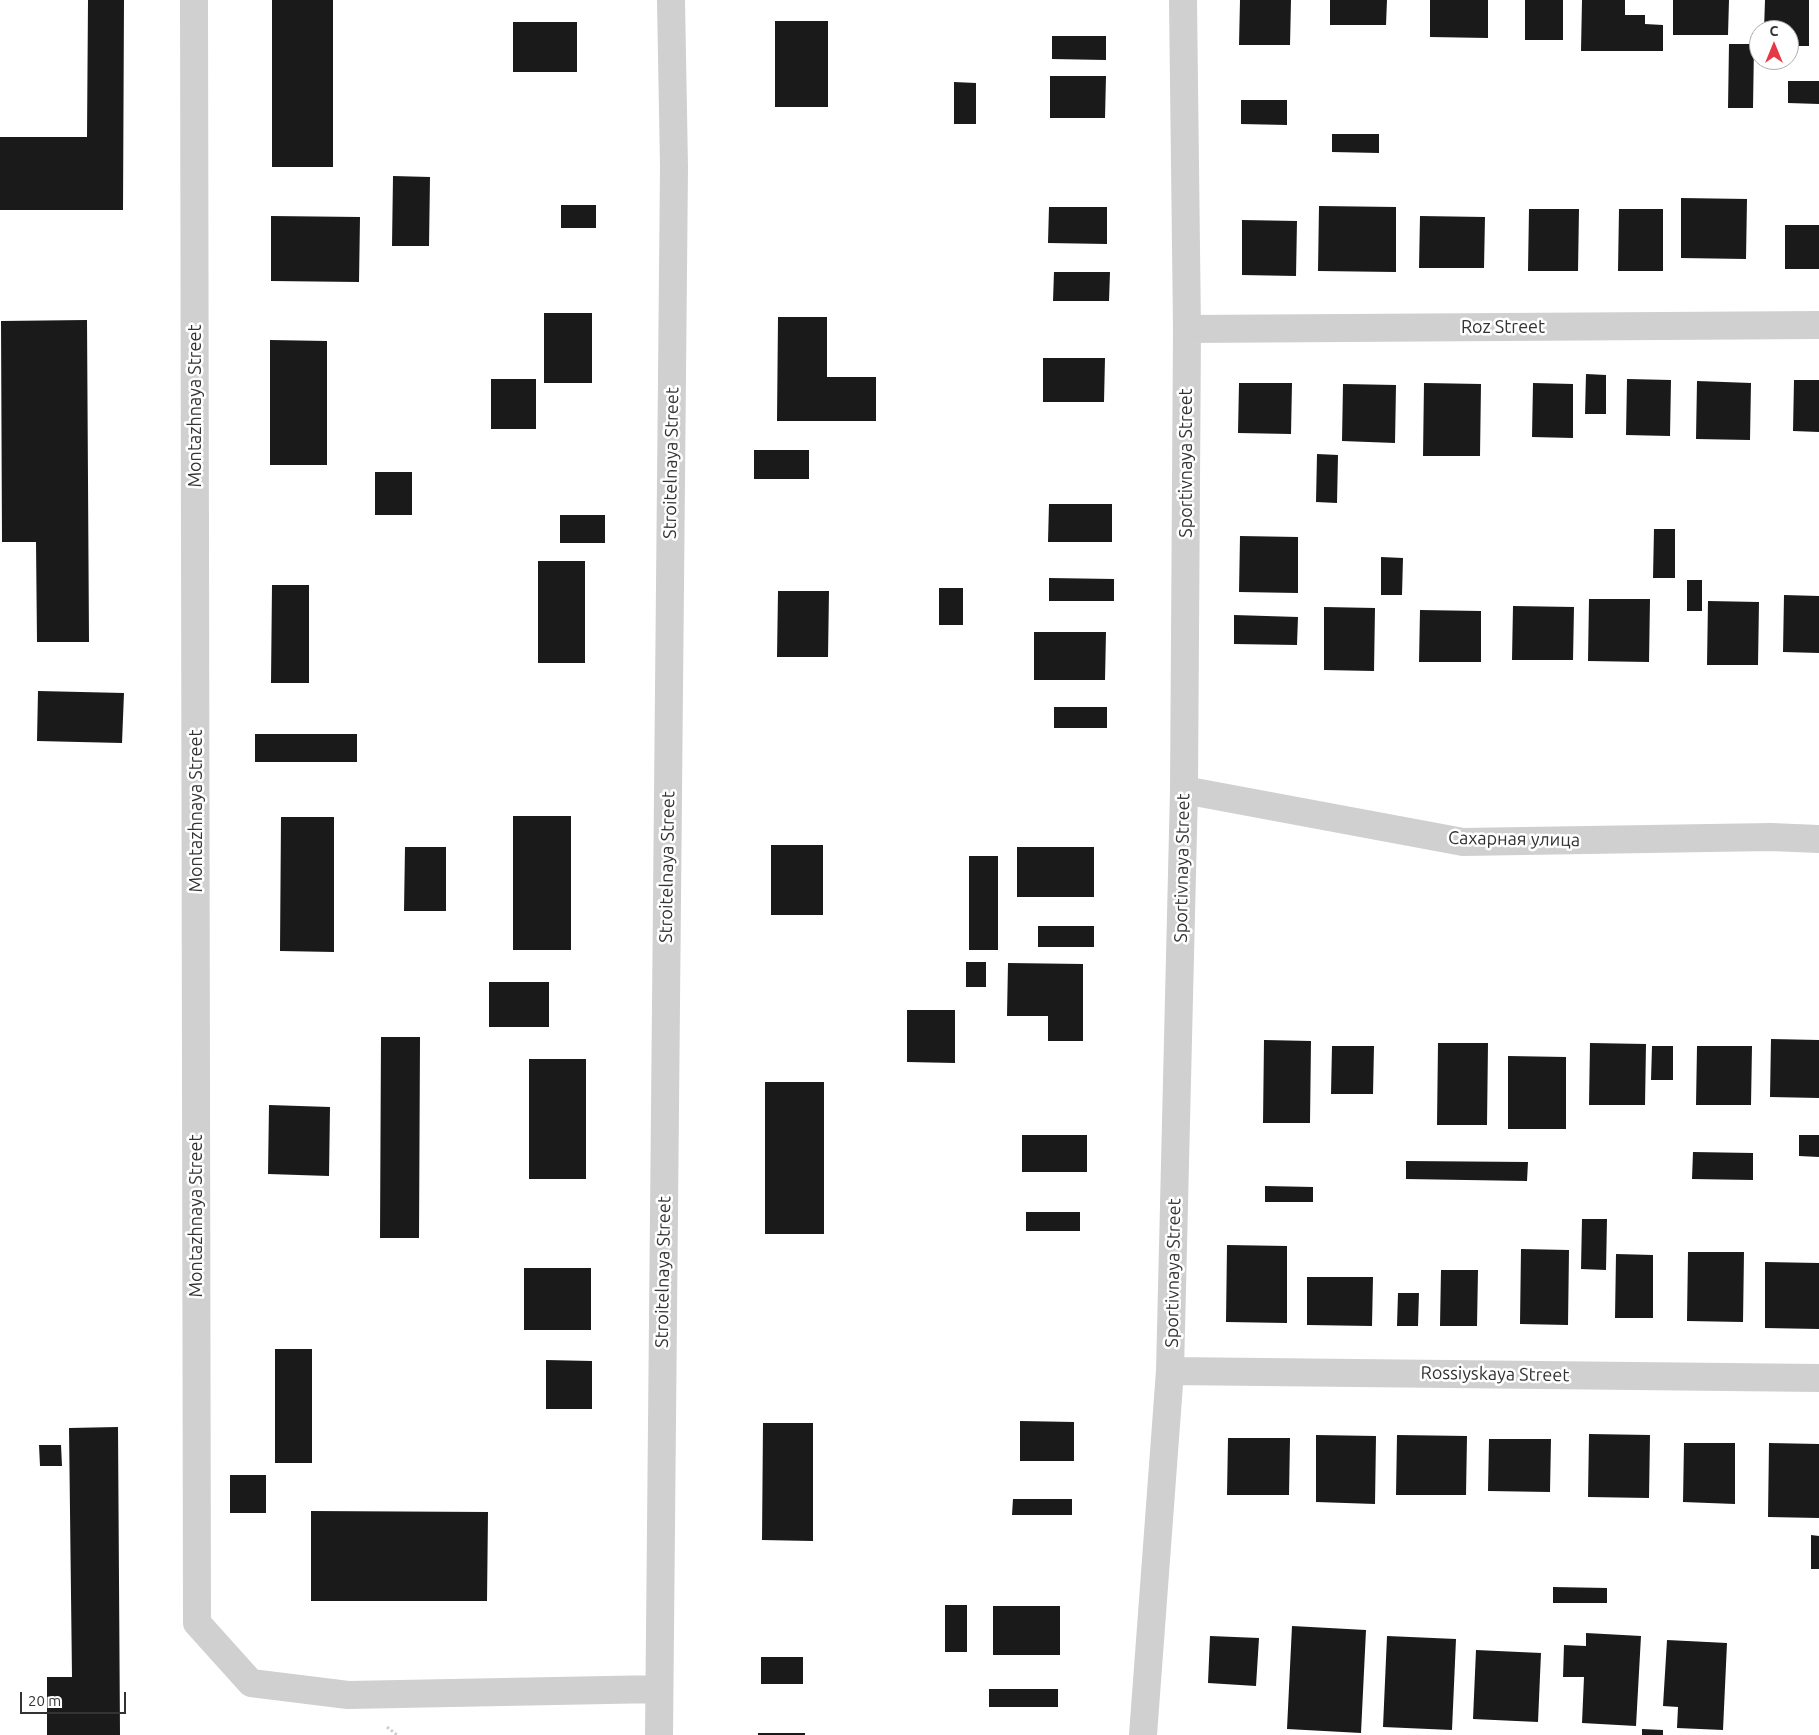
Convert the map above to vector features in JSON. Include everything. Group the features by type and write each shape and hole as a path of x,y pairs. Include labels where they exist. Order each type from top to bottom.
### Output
{"street":[{"name":"Montazhnaya Street","path":"194,0 197,1623 251,1683 348,1695 659,1689"},
{"name":"Stroitelnaya Street","path":"659,1735 674,187 671,0"},
{"name":"Sportivnaya Street","path":"1143,1735 1170,1371 1184,790 1187,330 1182,0"},
{"name":"Roz Street","path":"1187,330 1819,325"},
{"name":"Сахарная улица","path":"1184,790 1463,842 1771,837 1819,839"},
{"name":"Rossiyskaya Street","path":"1170,1371 1819,1378"}],"building":[{"path":"88,0 124,0 123,210 0,210 0,137 87,137"},
{"path":"272,0 333,0 333,167 272,167"},
{"path":"1240,0 1291,0 1290,45 1239,45"},
{"path":"1330,0 1387,0 1386,25 1330,25"},
{"path":"1430,0 1488,0 1488,38 1430,37"},
{"path":"1525,0 1563,0 1563,40 1525,40"},
{"path":"1582,0 1625,0 1625,15 1645,15 1645,24 1663,25 1663,51 1581,51"},
{"path":"1673,0 1729,0 1728,35 1673,35"},
{"path":"1765,0 1809,0 1809,46 1799,46 1799,20 1764,20"},
{"path":"775,21 828,21 828,107 775,107"},
{"path":"513,22 577,22 577,72 513,72"},
{"path":"1052,36 1106,36 1106,60 1052,59"},
{"path":"1729,44 1749,44 1749,70 1754,70 1753,108 1728,108"},
{"path":"1050,76 1106,76 1105,118 1050,118"},
{"path":"1788,81 1819,81 1819,104 1788,103"},
{"path":"954,82 976,83 976,124 954,124"},
{"path":"1241,100 1287,100 1287,125 1241,124"},
{"path":"1332,134 1379,134 1379,153 1332,152"},
{"path":"393,176 430,177 429,246 392,246"},
{"path":"1681,198 1747,199 1746,259 1681,258"},
{"path":"561,205 596,205 596,228 561,228"},
{"path":"1319,206 1396,207 1396,272 1318,271"},
{"path":"1049,207 1107,207 1107,244 1048,243"},
{"path":"1529,209 1579,209 1578,271 1528,271"},
{"path":"1619,209 1663,209 1663,271 1618,271"},
{"path":"271,216 360,217 359,282 271,281"},
{"path":"1420,216 1485,217 1484,268 1419,268"},
{"path":"1242,220 1297,221 1296,276 1242,275"},
{"path":"1785,225 1819,225 1819,269 1785,269"},
{"path":"1054,272 1110,272 1109,301 1053,301"},
{"path":"544,313 592,313 592,383 544,383"},
{"path":"778,317 827,317 827,377 876,377 876,421 777,421"},
{"path":"87,320 89,642 37,642 36,542 2,542 1,321"},
{"path":"270,340 327,341 327,465 270,465"},
{"path":"1043,358 1105,358 1104,402 1043,402"},
{"path":"1586,374 1606,375 1606,414 1585,414"},
{"path":"491,379 536,379 536,429 491,429"},
{"path":"1627,379 1671,380 1670,436 1626,435"},
{"path":"1794,380 1819,380 1819,432 1793,431"},
{"path":"1697,381 1751,383 1750,440 1696,439"},
{"path":"1239,383 1292,383 1291,434 1238,433"},
{"path":"1424,383 1481,384 1480,456 1423,456"},
{"path":"1533,383 1573,384 1573,438 1532,437"},
{"path":"1343,384 1396,385 1395,443 1342,441"},
{"path":"754,450 809,450 809,479 754,479"},
{"path":"1317,454 1338,455 1337,503 1316,502"},
{"path":"375,472 412,472 412,515 375,515"},
{"path":"1049,504 1112,504 1112,542 1048,542"},
{"path":"560,515 605,515 605,543 560,543"},
{"path":"1654,529 1675,529 1675,578 1653,578"},
{"path":"1240,536 1298,537 1298,593 1239,592"},
{"path":"1381,557 1403,558 1402,595 1381,595"},
{"path":"538,561 585,561 585,663 538,663"},
{"path":"1049,578 1114,579 1114,601 1049,601"},
{"path":"1687,580 1702,580 1702,611 1687,611"},
{"path":"272,585 309,585 309,683 271,683"},
{"path":"939,588 963,588 963,625 939,625"},
{"path":"778,591 829,591 828,657 777,657"},
{"path":"1784,595 1819,596 1819,653 1783,652"},
{"path":"1589,599 1650,599 1649,662 1588,661"},
{"path":"1708,601 1759,602 1758,665 1707,665"},
{"path":"1513,606 1574,607 1573,660 1512,660"},
{"path":"1324,607 1375,608 1374,671 1324,670"},
{"path":"1420,610 1481,611 1481,662 1419,662"},
{"path":"1234,615 1298,617 1297,645 1234,644"},
{"path":"1034,632 1106,632 1105,680 1034,680"},
{"path":"38,691 124,693 122,743 37,741"},
{"path":"1054,707 1107,707 1107,728 1054,728"},
{"path":"255,734 357,734 357,762 255,762"},
{"path":"513,816 571,816 571,950 513,950"},
{"path":"281,817 334,817 334,952 280,951"},
{"path":"771,845 823,845 823,915 771,915"},
{"path":"405,847 446,847 446,911 404,911"},
{"path":"1017,847 1094,847 1094,897 1017,897"},
{"path":"969,856 998,856 998,950 969,950"},
{"path":"1038,926 1094,926 1094,947 1038,947"},
{"path":"966,962 986,962 986,987 966,987"},
{"path":"1008,963 1083,964 1083,1041 1048,1041 1048,1016 1007,1016"},
{"path":"489,982 549,982 549,1027 489,1027"},
{"path":"907,1010 955,1010 955,1063 907,1062"},
{"path":"381,1037 420,1037 419,1238 380,1238"},
{"path":"1771,1039 1819,1040 1819,1098 1770,1097"},
{"path":"1264,1040 1311,1041 1310,1123 1263,1123"},
{"path":"1438,1043 1488,1043 1487,1125 1437,1125"},
{"path":"1590,1043 1646,1044 1645,1105 1589,1105"},
{"path":"1332,1046 1374,1046 1373,1094 1331,1094"},
{"path":"1652,1046 1673,1046 1673,1080 1651,1080"},
{"path":"1697,1046 1752,1046 1751,1105 1696,1105"},
{"path":"1508,1056 1566,1057 1566,1129 1508,1129"},
{"path":"529,1059 586,1059 586,1179 529,1179"},
{"path":"765,1082 824,1082 824,1234 765,1234"},
{"path":"269,1105 330,1107 329,1176 268,1174"},
{"path":"1022,1135 1087,1135 1087,1172 1022,1172"},
{"path":"1799,1135 1819,1135 1819,1157 1799,1156"},
{"path":"1693,1152 1753,1153 1753,1180 1692,1179"},
{"path":"1406,1161 1528,1162 1527,1181 1406,1179"},
{"path":"1265,1186 1313,1187 1313,1202 1265,1202"},
{"path":"1026,1212 1080,1212 1080,1231 1026,1231"},
{"path":"1582,1219 1607,1219 1606,1270 1581,1269"},
{"path":"1227,1245 1287,1246 1287,1323 1226,1322"},
{"path":"1521,1249 1569,1250 1568,1325 1520,1324"},
{"path":"1688,1252 1744,1252 1743,1322 1687,1321"},
{"path":"1616,1254 1653,1255 1653,1318 1615,1318"},
{"path":"1765,1262 1819,1263 1819,1329 1765,1328"},
{"path":"524,1268 591,1268 591,1330 524,1330"},
{"path":"1441,1270 1478,1270 1477,1326 1440,1326"},
{"path":"1307,1277 1373,1277 1372,1326 1307,1325"},
{"path":"1398,1293 1419,1293 1418,1326 1397,1326"},
{"path":"275,1349 312,1349 312,1463 275,1463"},
{"path":"546,1360 592,1361 592,1409 546,1409"},
{"path":"1020,1421 1074,1422 1074,1461 1020,1461"},
{"path":"763,1423 813,1423 813,1541 762,1540"},
{"path":"118,1427 120,1735 47,1735 47,1677 72,1677 69,1428"},
{"path":"1589,1434 1650,1435 1649,1498 1588,1497"},
{"path":"1316,1435 1376,1436 1375,1504 1316,1502"},
{"path":"1397,1435 1467,1436 1466,1495 1396,1495"},
{"path":"1228,1438 1290,1438 1289,1495 1227,1495"},
{"path":"1489,1439 1551,1439 1550,1492 1488,1491"},
{"path":"1684,1443 1735,1443 1735,1504 1683,1502"},
{"path":"1769,1443 1819,1444 1819,1518 1768,1517"},
{"path":"39,1445 61,1445 62,1466 40,1466"},
{"path":"230,1475 266,1475 266,1513 230,1513"},
{"path":"1013,1499 1072,1499 1072,1515 1012,1515"},
{"path":"311,1511 488,1512 487,1601 311,1601"},
{"path":"1811,1535 1819,1536 1819,1569 1811,1569"},
{"path":"1553,1587 1607,1588 1607,1603 1553,1603"},
{"path":"945,1605 967,1605 967,1652 945,1652"},
{"path":"993,1606 1060,1606 1060,1655 993,1655"},
{"path":"1292,1626 1366,1630 1361,1733 1287,1729"},
{"path":"1586,1633 1641,1636 1636,1726 1582,1723 1584,1677 1563,1677 1564,1645 1586,1646"},
{"path":"1210,1636 1259,1638 1256,1686 1208,1683"},
{"path":"1387,1636 1456,1639 1452,1730 1383,1727"},
{"path":"1667,1640 1727,1643 1723,1730 1677,1728 1678,1707 1663,1706"},
{"path":"1476,1650 1541,1653 1538,1722 1473,1719"},
{"path":"761,1657 803,1657 803,1684 761,1684"},
{"path":"989,1689 1058,1689 1058,1707 989,1707"},
{"path":"1642,1729 1663,1730 1663,1735 1642,1735"},
{"path":"758,1733 805,1733 805,1735 758,1735"}]}
